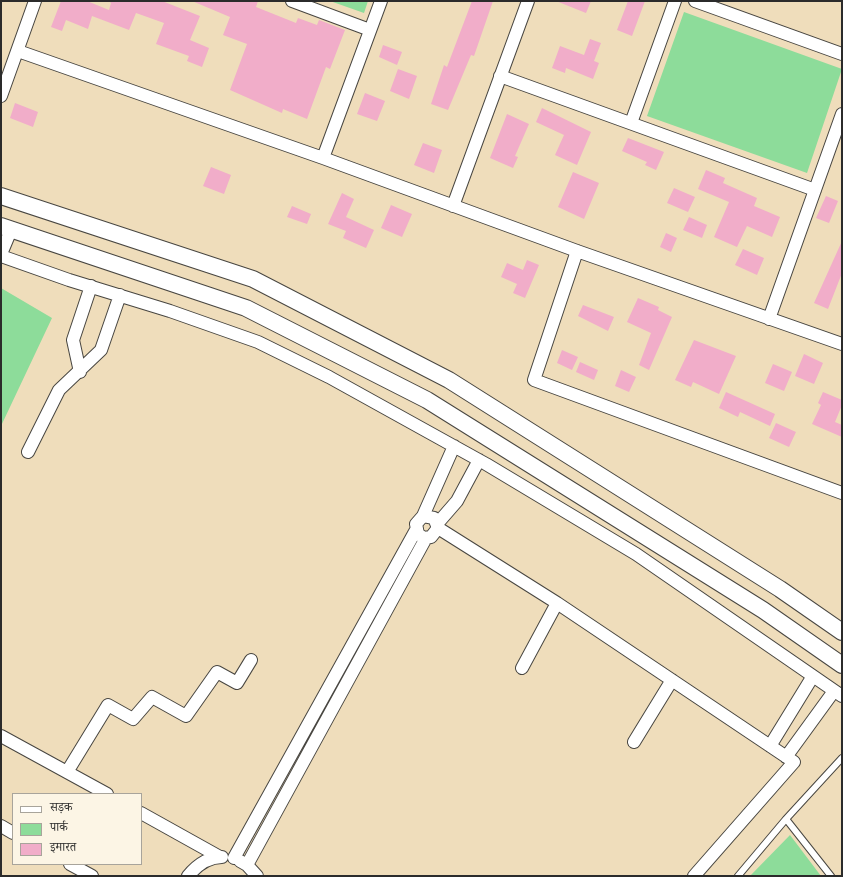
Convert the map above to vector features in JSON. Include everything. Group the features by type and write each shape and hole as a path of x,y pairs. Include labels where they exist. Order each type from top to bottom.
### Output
{"street":[{"path":"1,96 35,1"},
{"path":"292,1 370,30"},
{"path":"323,158 381,1"},
{"path":"453,206 528,1"},
{"path":"631,123 675,1"},
{"path":"695,1 842,54"},
{"path":"18,51 323,158 577,251 842,344"},
{"path":"500,76 815,190"},
{"path":"769,319 842,114"},
{"path":"1,196 253,279 435,372 773,584 842,632"},
{"path":"786,757 838,694 636,554 479,460 329,377 258,342 1,255 6,228 246,308 427,400 763,610 842,665"},
{"path":"577,251 534,380 842,494"},
{"path":"80,372 73,340 91,286"},
{"path":"28,452 59,390 80,372 101,350 120,295"},
{"path":"234,858 416,530 417,520 423,516 454,446"},
{"path":"247,865 426,538 434,534 437,526 457,501 479,460"},
{"path":"423,516 430,516 437,526 557,603 794,762 694,876"},
{"path":"416,530 421,536 426,538"},
{"path":"522,668 557,603"},
{"path":"67,772 108,705 133,719 152,697 186,716 217,672 237,683 251,660"},
{"path":"770,746 813,676"},
{"path":"634,742 672,680"},
{"path":"1,736 105,793"},
{"path":"142,814 220,857"},
{"path":"1,826 12,832"},
{"path":"188,876 195,868 207,860 220,857 234,858 247,865 257,876"},
{"path":"72,865 92,876"}],"lane":[{"path":"738,876 786,819 842,758"},
{"path":"786,819 831,876"}],"green space":[{"path":"330,1 368,1 364,13"},
{"path":"684,12 842,69 807,173 647,116"},
{"path":"1,288 52,318 1,426"},
{"path":"790,835 821,876 750,876"}],"building":[{"path":"61,1 87,1 109,10 111,3 109,1 162,1 200,16 190,40 209,48 202,67 187,61 189,56 156,44 164,23 136,13 129,30 92,16 88,29 66,20 62,31 51,27"},
{"path":"192,1 258,1 256,7 296,23 298,18 317,25 319,20 345,30 330,69 326,67 307,119 283,109 282,113 230,90 247,44 223,35 230,17"},
{"path":"472,1 493,1 474,56 471,55 448,110 431,104 444,65 447,67"},
{"path":"556,1 591,1 586,13"},
{"path":"628,1 645,1 632,36 617,30"},
{"path":"590,39 601,43 594,61 599,63 593,79 566,68 565,73 552,68 560,46 584,55"},
{"path":"383,45 402,52 397,65 379,57"},
{"path":"398,69 417,76 409,99 390,91"},
{"path":"365,93 385,101 377,121 357,114"},
{"path":"15,103 38,112 33,127 10,118"},
{"path":"542,108 591,132 577,165 555,155 564,135 536,122"},
{"path":"507,114 529,124 515,156 518,157 513,168 490,158"},
{"path":"628,138 664,152 656,170 645,165 647,162 622,151"},
{"path":"423,143 442,150 434,173 414,165"},
{"path":"211,167 231,175 224,194 203,186"},
{"path":"706,170 725,178 723,183 757,198 754,206 780,217 772,237 747,226 737,247 714,237 729,202 698,189"},
{"path":"573,172 599,183 584,219 558,207"},
{"path":"674,188 695,197 688,212 667,203"},
{"path":"342,193 354,199 346,217 374,230 366,248 343,238 346,231 328,224"},
{"path":"826,196 838,201 829,223 816,218"},
{"path":"391,205 412,214 402,237 381,228"},
{"path":"292,206 311,214 307,224 287,217"},
{"path":"689,217 707,225 702,238 683,230"},
{"path":"666,233 677,238 671,252 660,247"},
{"path":"842,241 842,273 828,309 814,303"},
{"path":"743,249 764,258 757,275 735,265"},
{"path":"527,260 539,265 525,298 513,293 517,284 501,277 507,263 523,270"},
{"path":"638,298 659,307 658,310 672,317 649,370 639,365 651,333 627,322"},
{"path":"583,305 614,317 608,331 578,316"},
{"path":"694,340 736,356 719,394 693,382 691,387 675,380"},
{"path":"562,350 578,357 572,370 557,363"},
{"path":"804,354 823,363 814,384 795,376"},
{"path":"580,362 598,370 594,380 576,372"},
{"path":"773,364 792,372 784,391 765,383"},
{"path":"621,370 636,377 629,392 615,386"},
{"path":"726,392 775,414 770,426 740,412 738,417 719,408"},
{"path":"823,392 842,400 842,405 835,422 842,425 842,437 812,424 821,405 818,403"},
{"path":"776,423 796,432 789,447 769,438"}]}
